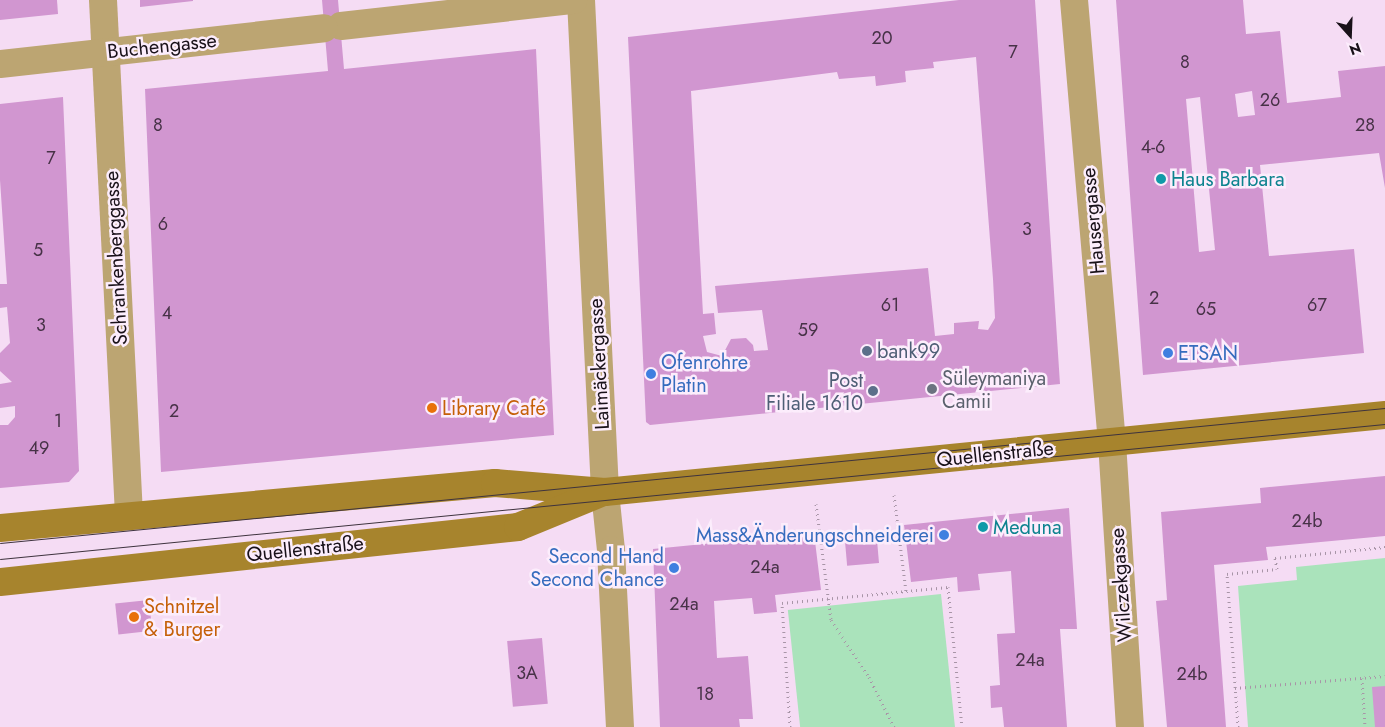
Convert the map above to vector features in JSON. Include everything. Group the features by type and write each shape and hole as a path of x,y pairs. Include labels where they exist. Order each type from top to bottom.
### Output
{"street":[{"name":"Schrankenberggasse","path":"103,0 129,515"},
{"name":"Buchengasse","path":"0,64 574,0"},
{"name":"Laimäckergasse","path":"581,0 605,492 611,550 620,727"},
{"name":"Hausergasse","path":"1074,0 1112,442"},
{"name":"Quellenstraße","path":"0,528 495,483 605,492 1385,415"},
{"name":"Wilczekgasse","path":"1112,442 1130,727"},
{"name":"Quellenstraße","path":"0,582 518,527 605,492"}],"path":[{"path":"890,464 906,592"},
{"path":"812,472 827,599 836,632 869,677 894,727"},
{"path":"1238,727 1228,574 1277,569 1275,558 1385,547"},
{"path":"790,727 782,603 948,587 962,727"},
{"path":"1235,688 1385,676"},
{"path":"1362,678 1365,727"}],"green space":[{"path":"1385,558 1385,727 1248,727 1238,586 1297,580 1296,567"},
{"path":"941,594 955,727 800,727 788,610"}],"building":[{"path":"0,0 57,0 58,14 0,20"},
{"path":"140,0 193,0 193,1 140,7"},
{"path":"322,0 338,0 344,69 536,49 554,435 161,472 145,89 328,71"},
{"path":"959,0 1035,0 1060,384 650,425 646,422 628,37","holes":["976,57 995,318 988,330 978,329 979,321 954,323 954,334 935,336 928,268 715,286 718,313 762,310 768,350 754,351 753,345 746,338 731,339 722,356 707,352 703,336 716,334 714,313 703,314 691,91 837,72 839,79 875,76 876,86 906,82 905,71 934,68 933,62"]},
{"path":"1116,0 1243,0 1246,34 1280,31 1287,103 1341,97 1338,71 1385,66 1385,188 1379,153 1260,165 1269,256 1354,249 1364,353 1143,375","holes":["1252,91 1255,115 1238,117 1235,94","1200,97 1215,250 1199,252 1186,99"]},
{"path":"63,97 79,471 69,482 0,488 0,425 8,425 15,417 15,406 0,408 0,384 12,382 0,371 0,353 10,343 7,307 0,308 0,284 7,284 0,180 0,104"},
{"path":"1385,476 1385,536 1266,547 1268,560 1214,565 1226,727 1167,727 1156,601 1167,600 1161,512 1261,503 1260,488"},
{"path":"1069,508 1077,629 1060,629 1067,727 1004,727 1002,707 991,708 990,686 1000,685 997,634 1015,633 1011,571 978,574 980,590 958,592 957,577 911,582 904,525"},
{"path":"814,533 821,590 775,595 777,612 754,614 752,598 714,601 717,658 748,656 753,719 739,719 740,727 660,727 653,549"},
{"path":"877,540 879,563 847,566 845,543"},
{"path":"149,600 152,631 118,634 115,604"},
{"path":"542,638 548,704 513,707 507,641"},
{"path":"1385,686 1385,727 1375,727 1372,687"}],"tram line":[{"path":"0,543 1385,408"},
{"path":"0,559 1385,424"}],"place":[{"name":"Haus Barbara","path":"1161,179"},
{"name":"bank99","path":"867,351"},
{"name":"ETSAN","path":"1168,353"},
{"name":"Ofenrohre Platin","path":"651,374"},
{"name":"Süleymaniya Camii","path":"932,389"},
{"name":"Post Filiale 1610","path":"873,391"},
{"name":"Library Café","path":"432,408"},
{"name":"Meduna","path":"983,527"},
{"name":"Mass&Änderungschneiderei","path":"944,535"},
{"name":"Second Hand Second Chance","path":"674,568"},
{"name":"Schnitzel & Burger","path":"134,617"}]}
